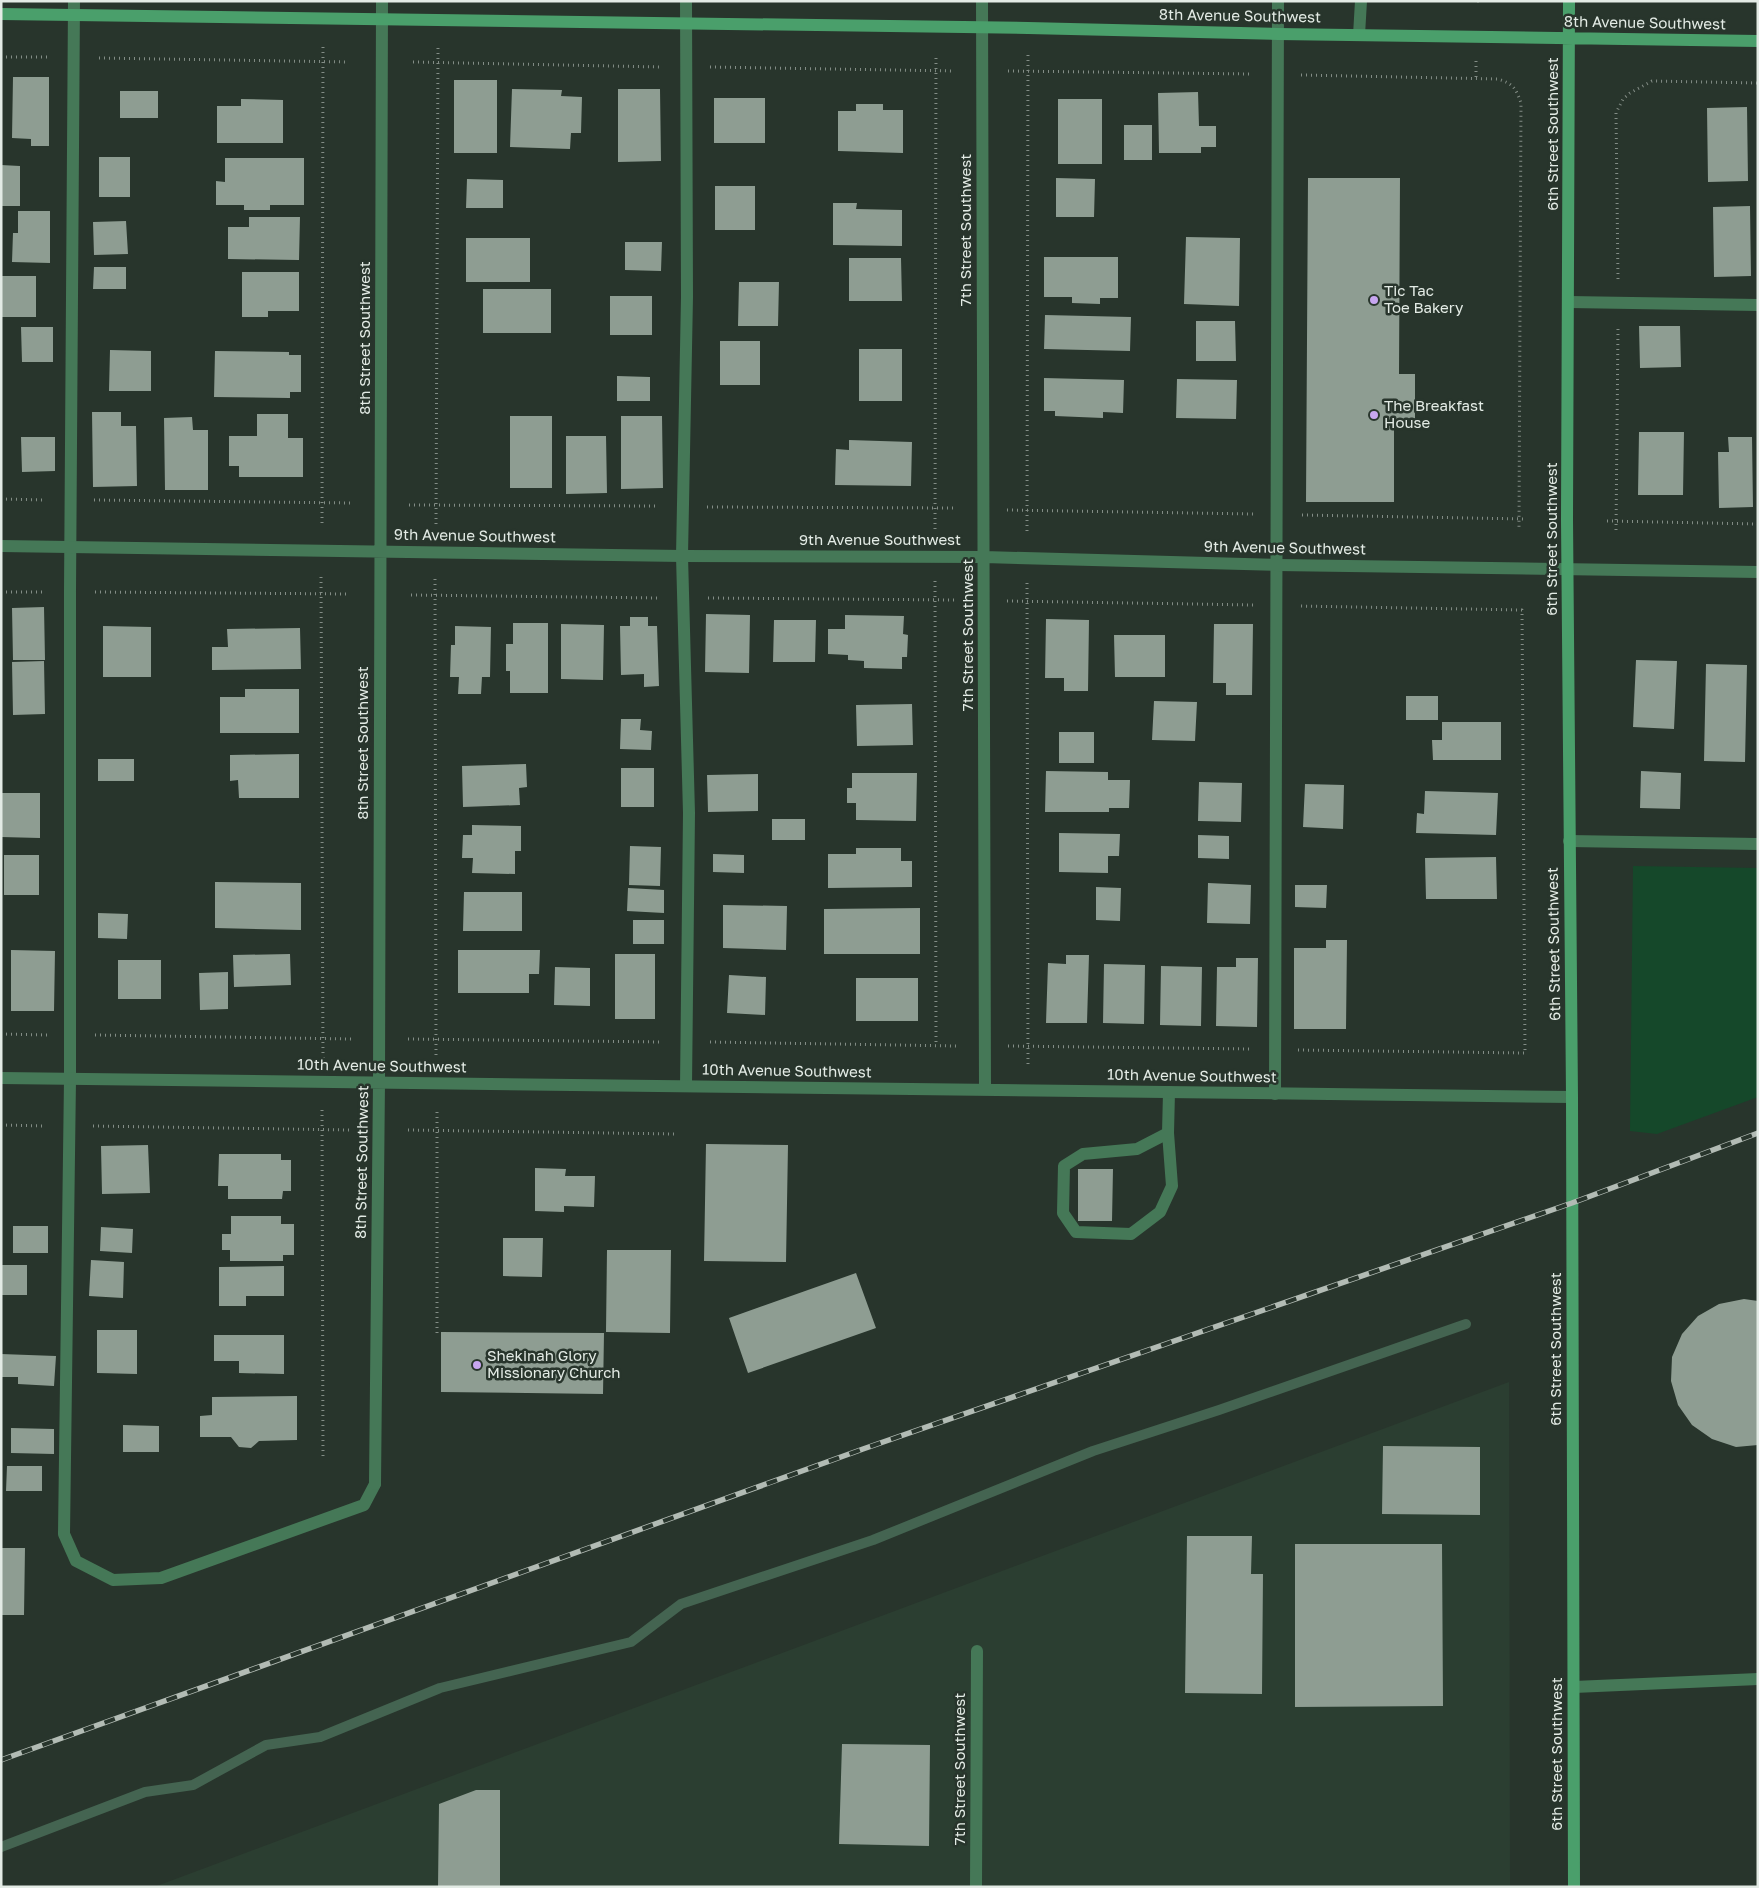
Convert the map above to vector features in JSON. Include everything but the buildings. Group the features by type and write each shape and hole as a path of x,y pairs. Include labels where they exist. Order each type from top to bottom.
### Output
{"main road":[{"name":"6th Street Southwest","path":"1569,1 1568,569 1572,1097 1574,1887"},
{"name":"8th Avenue Southwest","path":"1,14 982,27 1278,34 1758,41"}],"street":[{"path":"69,1126 70,546 74,1"},
{"name":"8th Street Southwest","path":"69,1126 64,1534 76,1561 112,1580 162,1578 364,1504 375,1484 379,1082 382,1"},
{"path":"686,1 687,297 682,556 689,813 686,1086"},
{"name":"7th Street Southwest","path":"982,1 985,1090"},
{"path":"1275,1094 1278,1"},
{"path":"1359,35 1361,1"},
{"path":"1569,302 1758,305"},
{"name":"9th Avenue Southwest","path":"1,546 682,556 984,557 1277,565 1758,572"},
{"path":"1569,841 1758,844"},
{"name":"10th Avenue Southwest","path":"1,1078 1572,1097"},
{"path":"1168,1133 1137,1149 1083,1154 1064,1166 1063,1213 1076,1232 1131,1234 1160,1212 1172,1186 1168,1133 1169,1092"},
{"name":"7th Street Southwest","path":"976,1887 977,1651"},
{"path":"1574,1687 1758,1679"}],"path":[{"path":"322,523 323,46"},
{"path":"436,524 438,48"},
{"path":"1027,531 1028,52"},
{"path":"935,529 936,56"},
{"path":"1,57 348,62"},
{"path":"1476,61 1476,78"},
{"path":"1008,71 1476,78 1498,79 1511,83 1521,103 1519,527"},
{"path":"1616,530 1618,303 1616,113 1619,105 1630,93 1652,81 1758,83"},
{"path":"1,500 351,503"},
{"path":"1519,519 1525,519"},
{"path":"1607,521 1758,524"},
{"path":"321,577 323,1059"},
{"path":"935,578 936,1045"},
{"path":"435,579 436,1060"},
{"path":"1027,580 1028,1067"},
{"path":"1,592 349,594"},
{"path":"1522,610 1525,1053"},
{"path":"1,1034 352,1039"},
{"path":"322,1110 323,1459"},
{"path":"437,1112 438,1333"},
{"path":"1,1125 350,1130"},
{"path":"408,1130 675,1134"}],"shaded area":[{"path":"1509,1382 1510,1887 154,1887"}],"green space":[{"path":"1633,866 1758,868 1758,1097 1657,1134 1630,1131"}],"waterway":[{"path":"1,1847 145,1792 193,1785 266,1745 320,1737 440,1688 631,1642 681,1604 873,1540 1093,1451 1219,1410 1466,1324"}],"railway":[{"path":"1,1760 863,1449 1572,1203 1758,1133"}],"place":[{"name":"Tic Tac Toe Bakery","path":"1374,300"},
{"name":"The Breakfast House","path":"1374,415"},
{"name":"Shekinah Glory Missionary Church","path":"477,1365"}]}
